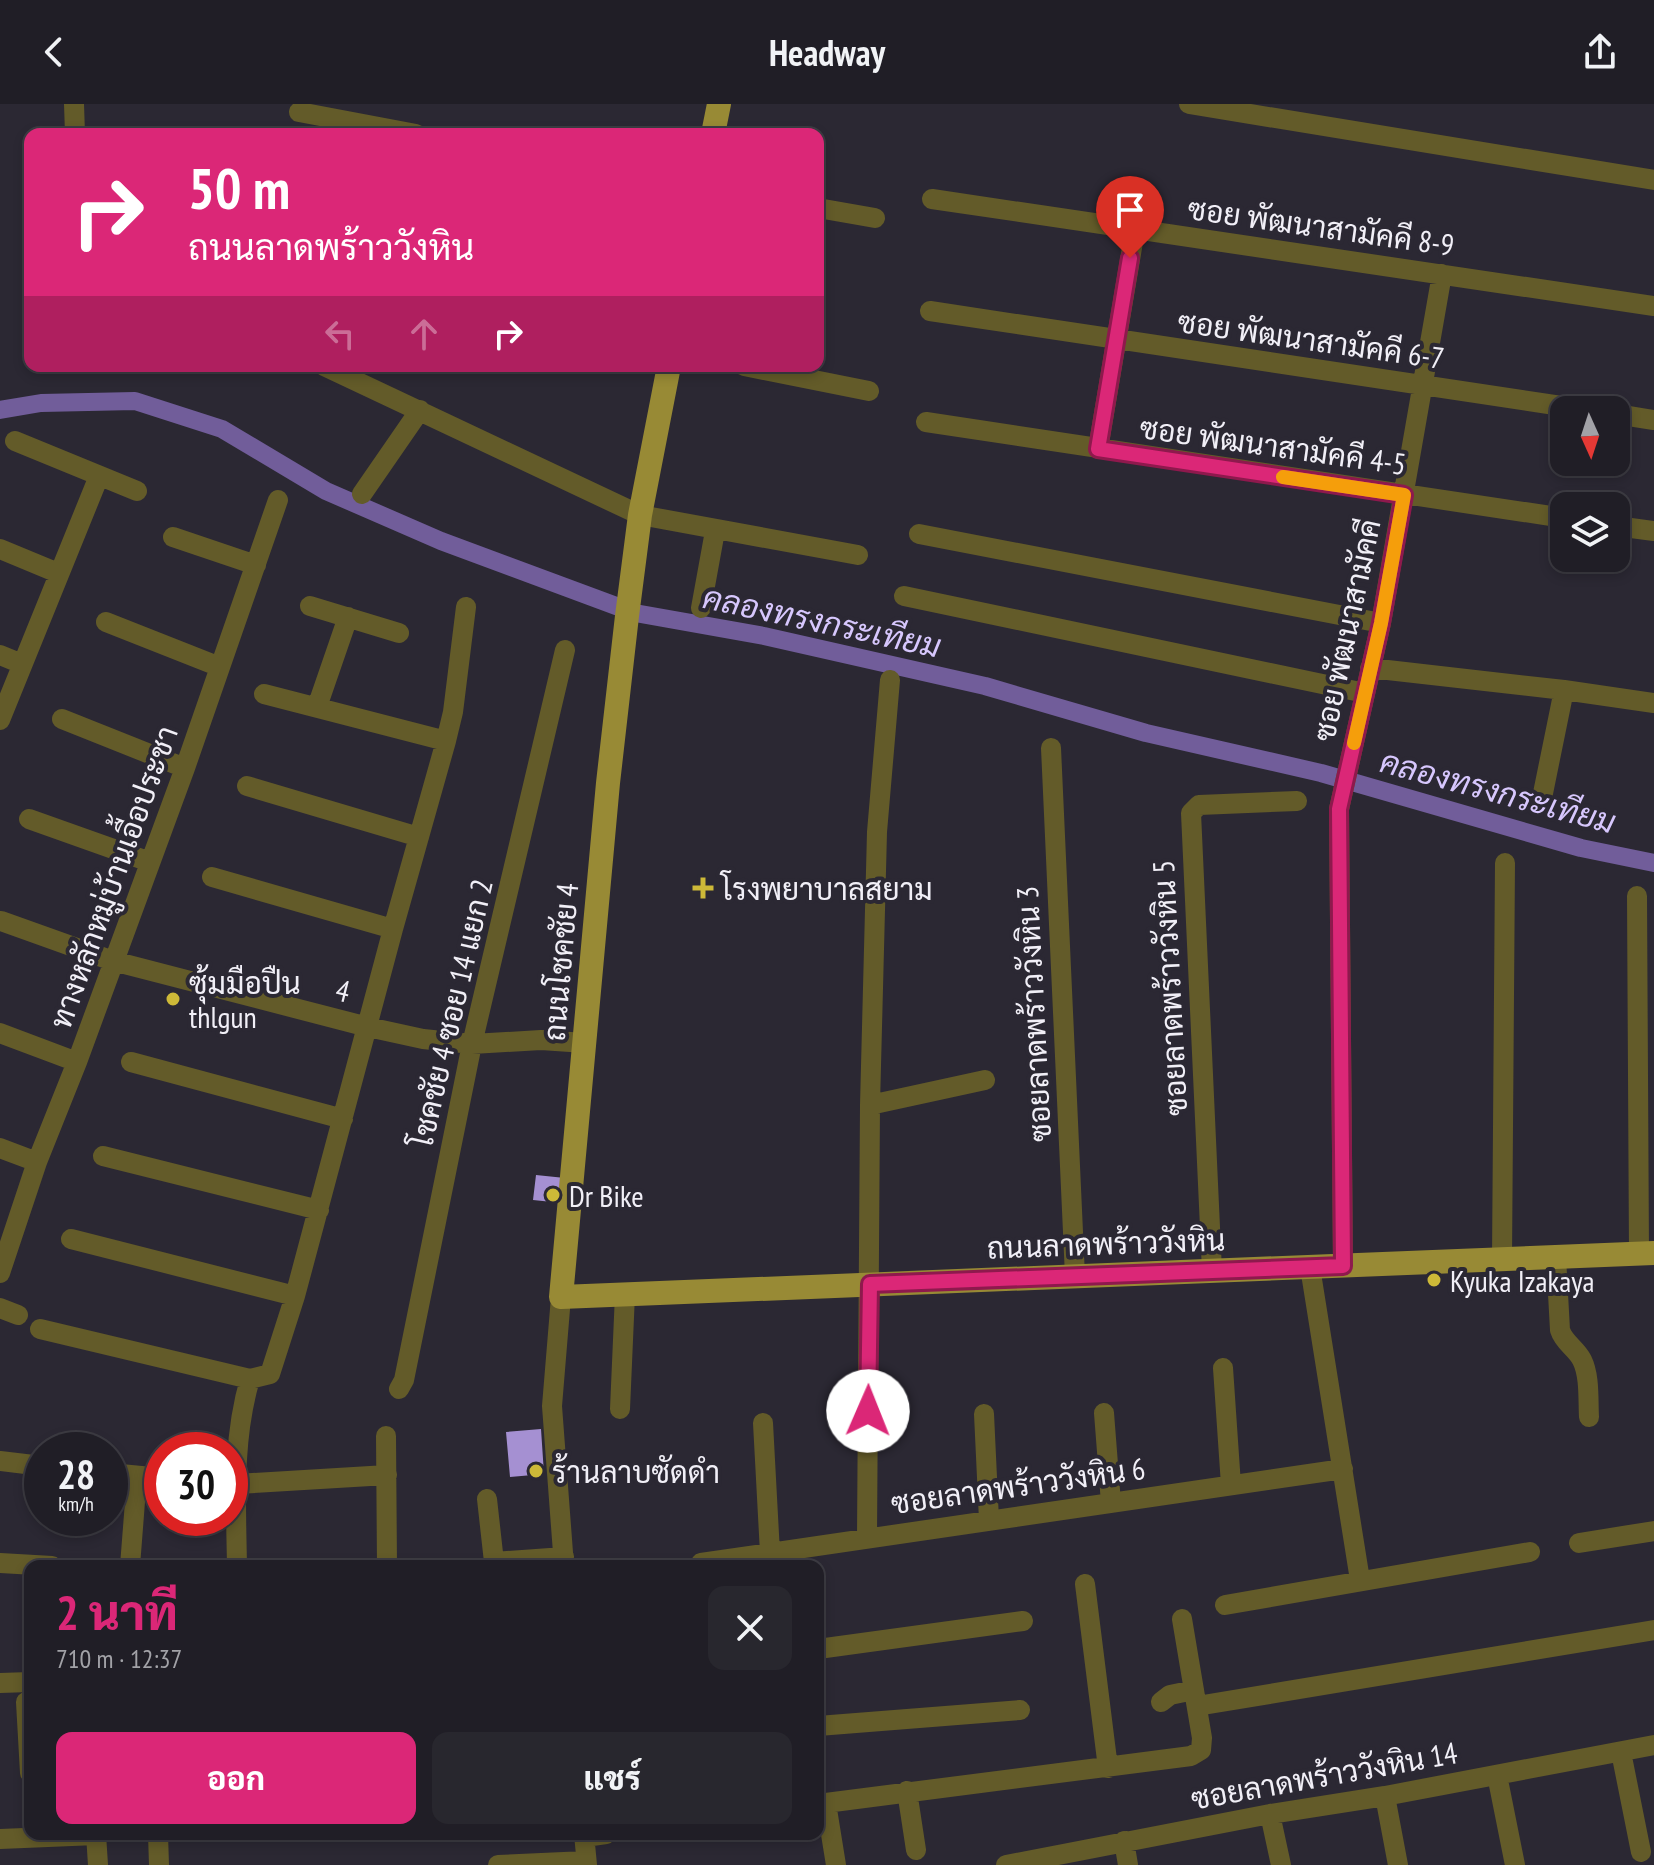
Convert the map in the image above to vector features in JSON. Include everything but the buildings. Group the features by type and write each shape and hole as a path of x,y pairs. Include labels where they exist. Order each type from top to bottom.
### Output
{"main road":[{"path":"714,128 719,104"},
{"name":"ถนนโชคชัย 4","path":"561,1297 608,783 640,515 668,372"},
{"name":"ถนนลาดพร้าววังหิน","path":"561,1297 1646,1254"}],"street":[{"path":"74,104 75,128"},
{"path":"1189,104 1654,180"},
{"path":"299,112 384,128"},
{"name":"ซอย พัฒนาสามัคคี 8-9","path":"932,199 1654,306"},
{"path":"824,209 875,218"},
{"path":"1098,449 1135,230"},
{"name":"ซอย พัฒนาสามัคคี","path":"1343,1266 1343,791 1381,623 1442,274"},
{"name":"ซอย พัฒนาสามัคคี 6-7","path":"930,311 1550,404"},
{"path":"337,372 640,515 858,555"},
{"path":"774,372 869,391"},
{"path":"362,494 420,410"},
{"path":"1630,416 1654,420"},
{"name":"ซอย พัฒนาสามัคคี 4-5","path":"926,422 1550,516"},
{"path":"15,441 137,491"},
{"path":"0,720 99,476"},
{"name":"ทางหลักหมู่บ้านเอื้อประชา","path":"2,1263 185,768 278,500"},
{"path":"1630,528 1654,531"},
{"path":"701,608 715,531"},
{"path":"919,534 1381,623"},
{"path":"173,537 256,565"},
{"path":"0,549 58,573"},
{"path":"904,596 1365,693"},
{"path":"310,606 399,633"},
{"path":"40,1329 250,1379 270,1374 319,1210 446,741 453,712 466,607"},
{"path":"317,707 348,617"},
{"path":"106,622 220,667"},
{"name":"โชคชัย 4 ซอย 14 แยก 2","path":"399,1389 404,1380 472,1044 565,650"},
{"path":"0,655 22,664"},
{"path":"1370,668 1654,703"},
{"path":"867,1537 870,1105 877,832 890,680"},
{"path":"1541,803 1564,690"},
{"path":"264,694 446,741"},
{"path":"62,719 185,768"},
{"name":"ซอยลาดพร้าววังหิน 3","path":"1051,748 1075,1276"},
{"path":"247,786 419,837"},
{"name":"ซอยลาดพร้าววังหิน 5","path":"1212,1271 1191,813 1199,805 1297,801"},
{"path":"29,819 150,862"},
{"path":"1502,1259 1505,863"},
{"path":"212,877 393,929"},
{"path":"1637,896 1646,1021 1646,1254"},
{"name":"4","path":"1,921 113,961 368,1027 447,1043 541,1040 585,1043"},
{"path":"0,1033 77,1062"},
{"path":"131,1062 343,1119"},
{"path":"870,1105 985,1080"},
{"path":"0,1148 37,1162"},
{"path":"103,1156 319,1210"},
{"path":"71,1239 295,1296"},
{"path":"1556,1257 1560,1330 1563,1339 1581,1357 1586,1367 1589,1417"},
{"path":"1310,1267 1360,1580"},
{"path":"620,1409 625,1294"},
{"name":"ถนนโชคชัย 4","path":"561,1297 552,1406 564,1560"},
{"path":"1223,1368 1231,1485"},
{"path":"240,1432 250,1379"},
{"path":"1104,1413 1111,1503"},
{"path":"984,1414 989,1520"},
{"path":"763,1423 770,1553"},
{"path":"386,1436 387,1560"},
{"path":"0,1461 24,1464"},
{"name":"ซอยลาดพร้าววังหิน 6","path":"722,1560 1343,1469"},
{"path":"128,1475 144,1477"},
{"path":"248,1483 387,1475"},
{"path":"130,1560 137,1476"},
{"path":"487,1499 494,1560"},
{"path":"1579,1543 1654,1531"},
{"path":"237,1536 237,1560"},
{"path":"1225,1605 1530,1552"},
{"path":"0,1563 24,1564"},
{"path":"1085,1584 1108,1768"},
{"path":"824,1803 1191,1756 1201,1750 1202,1738 1182,1619"},
{"path":"824,1648 1023,1621"},
{"path":"1161,1702 1170,1695 1196,1698 1654,1630"},
{"path":"0,1683 24,1691"},
{"path":"824,1726 1020,1710"},
{"name":"ซอยลาดพร้าววังหิน 14","path":"1006,1865 1654,1745"},
{"path":"1621,1752 1641,1852"},
{"path":"1497,1775 1515,1865"},
{"path":"907,1791 916,1850"},
{"path":"1385,1796 1398,1865"},
{"path":"824,1812 836,1865"},
{"path":"1270,1814 1281,1865"},
{"path":"0,1839 24,1837"},
{"path":"96,1840 98,1865"},
{"path":"158,1840 159,1865"},
{"path":"498,1865 587,1863 584,1840"},
{"path":"1124,1841 1128,1865"}],"waterway":[{"name":"คลองทรงกระเทียม","path":"0,410 41,403 135,401 222,429 326,491 441,541 635,613 764,636 985,686 1146,733 1321,773 1581,848 1654,863"}],"slow traffic":[{"path":"1283,477 1404,495 1381,623 1354,743"}],"place":[{"name":"โรงพยาบาลสยาม","path":"703,888"},
{"name":"ซุ้มมือปืน thlgun","path":"173,999"},
{"name":"Dr Bike","path":"553,1195"},
{"name":"Kyuka Izakaya","path":"1434,1280"},
{"name":"ร้านลาบซัดดำ","path":"536,1471"}],"route":[{"path":"868,1411 870,1284 1343,1266 1339,809 1381,623 1404,495 1098,449 1130,258"}]}
